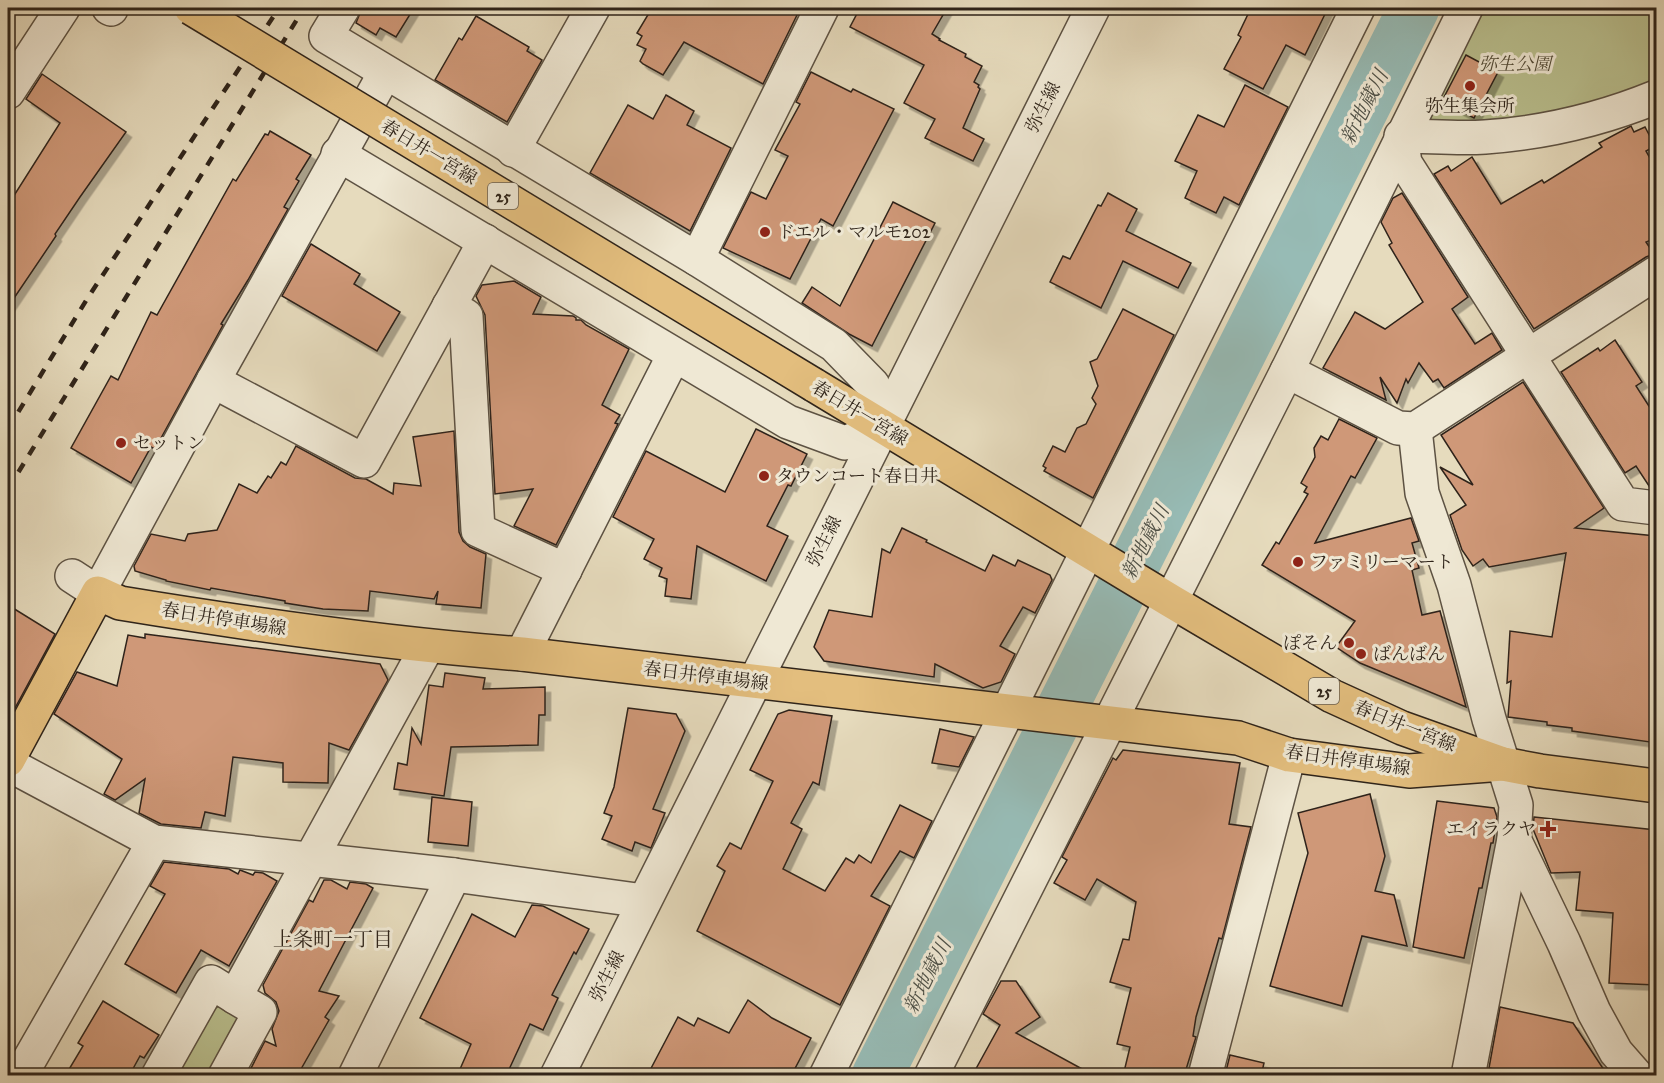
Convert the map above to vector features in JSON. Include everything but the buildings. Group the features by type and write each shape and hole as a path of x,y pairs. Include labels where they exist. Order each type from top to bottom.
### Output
{"main road":[{"name":"春日井一宮線","path":"191,8 881,427 1332,696 1402,728 1503,764 1656,786"},
{"name":"春日井停車場線","path":"85,585 120,603 270,627 427,647 522,654 1238,738 1289,755 1409,771 1503,764"},
{"path":"8,762 85,585"}],"street":[{"path":"8,92 63,8"},
{"path":"338,154 788,422 845,443 881,427 873,385 834,345 697,259 326,36 343,8"},
{"path":"513,150 593,8"},
{"path":"697,259 822,8"},
{"name":"弥生線","path":"557,1076 1093,8"},
{"path":"826,1076 1097,555 1358,8"},
{"path":"931,1076 1101,722 1164,597 1287,371 1466,8"},
{"path":"85,585 213,381 338,154 386,73"},
{"path":"1401,136 1484,137 1547,129 1624,110 1656,97"},
{"path":"1401,136 1405,163 1623,504 1656,508"},
{"path":"213,381 364,460 485,240"},
{"path":"1287,371 1398,428 1415,429 1656,273"},
{"path":"449,306 466,316 478,530 565,570"},
{"path":"522,654 674,355"},
{"path":"1415,429 1422,493 1454,585 1516,805 1514,839 1468,1076"},
{"path":"235,997 427,647"},
{"path":"1205,1076 1289,755"},
{"path":"8,762 154,842 454,875 644,902"},
{"path":"1514,839 1594,1012 1616,1052 1638,1076"},
{"path":"20,1076 154,842"},
{"path":"355,1076 454,875"},
{"path":"159,1076 211,982 260,1012 225,1076"}],"green space":[{"name":"弥生公園","path":"1480,8 1656,8 1656,84 1554,115 1434,125 1427,113"},
{"path":"223,1005 236,1013 239,1025 211,1075 173,1076 210,1010"}],"waterway":[{"name":"新地蔵川","path":"877,1076 1414,8"}],"railway":[{"path":"8,429 87,299 279,8"},
{"path":"8,489 304,8"}],"place":[{"name":"弥生集会所","path":"1470,86"},
{"name":"ドエル・マルモ202","path":"765,232"},
{"name":"セットン","path":"121,443"},
{"name":"タウンコート春日井","path":"764,476"},
{"name":"ファミリーマート","path":"1298,562"},
{"name":"ぽそん","path":"1349,643"},
{"name":"ばんばん","path":"1361,654"},
{"name":"エイラクヤ","path":"1548,829"}],"district":[{"name":"上条町一丁目","path":"333,939"}]}
